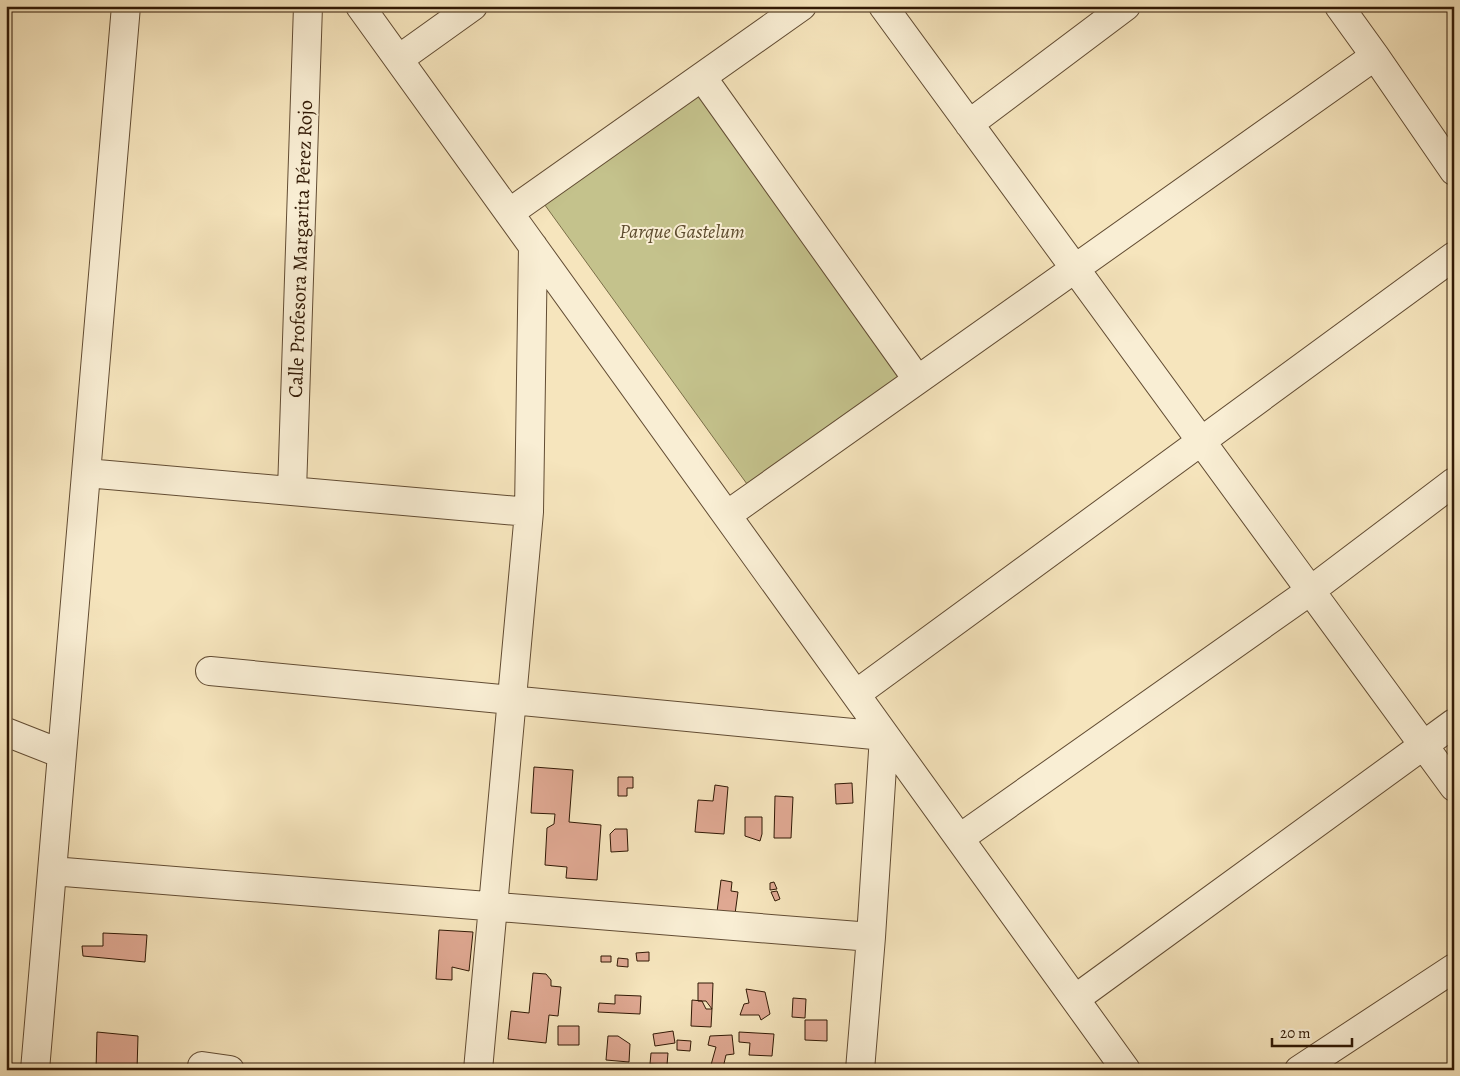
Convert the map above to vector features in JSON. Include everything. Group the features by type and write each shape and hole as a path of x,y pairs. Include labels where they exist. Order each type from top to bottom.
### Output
{"street":[{"path":"35,1070 126,6"},
{"name":"Calle Profesora Margarita Pérez Rojo","path":"292,491 308,6"},
{"path":"360,6 1126,1070"},
{"path":"399,59 473,6"},
{"path":"509,213 802,6"},
{"path":"883,6 1454,787"},
{"path":"969,124 1126,6"},
{"path":"1339,6 1454,171"},
{"path":"727,515 1375,56"},
{"path":"702,76 917,379"},
{"path":"478,1070 529,512 533,246"},
{"path":"856,694 1454,256"},
{"path":"86,473 529,512"},
{"path":"960,838 1310,591 1454,482"},
{"path":"210,671 512,700 879,727"},
{"path":"1075,999 1454,723"},
{"path":"860,1070 871,936 879,727"},
{"path":"6,732 62,754"},
{"path":"52,871 871,936"},
{"path":"1299,1070 1454,968"},
{"path":"202,1066 230,1070"}],"green space":[{"name":"Parque Gastelum","path":"701,89 904,379 747,484 542,201"}],"building":[{"path":"534,767 573,770 569,822 601,825 597,880 566,878 567,867 545,865 547,828 554,824 555,814 531,813"},
{"path":"618,777 633,777 633,788 627,788 627,796 618,796"},
{"path":"852,783 853,803 836,804 835,784"},
{"path":"715,785 728,787 724,834 695,832 698,800 713,801"},
{"path":"775,796 793,797 791,838 774,838"},
{"path":"745,817 762,817 760,841 745,836"},
{"path":"615,829 627,829 628,851 611,852 610,834"},
{"path":"721,880 732,882 731,891 738,892 735,914 717,912"},
{"path":"774,882 777,889 770,890 770,883"},
{"path":"777,891 780,899 775,901 771,892"},
{"path":"439,930 473,932 469,971 452,967 452,980 436,979"},
{"path":"103,933 147,935 145,962 83,956 82,946 103,946"},
{"path":"649,952 649,961 637,961 636,953"},
{"path":"601,956 611,956 611,962 601,962"},
{"path":"618,958 628,959 628,967 617,966"},
{"path":"533,973 546,974 551,980 551,986 561,987 558,1016 549,1015 546,1043 508,1039 511,1011 529,1013"},
{"path":"698,983 713,983 712,1009 706,1001 698,1001"},
{"path":"746,989 765,992 770,1014 761,1020 759,1015 740,1015 744,1004 749,1003"},
{"path":"615,995 641,996 640,1014 598,1012 599,1003 615,1004"},
{"path":"793,998 806,999 805,1018 792,1017"},
{"path":"692,1000 702,1001 706,1009 712,1009 711,1027 691,1026"},
{"path":"805,1020 827,1020 827,1041 805,1040"},
{"path":"558,1026 579,1026 579,1045 558,1045"},
{"path":"673,1031 675,1043 655,1046 653,1034"},
{"path":"97,1032 138,1036 137,1070 96,1070"},
{"path":"739,1032 774,1034 772,1056 749,1055 750,1043 739,1042"},
{"path":"732,1035 734,1054 726,1055 723,1068 711,1065 716,1047 708,1045 710,1036"},
{"path":"608,1036 618,1036 630,1044 629,1062 606,1060"},
{"path":"677,1040 691,1041 690,1051 677,1050"},
{"path":"651,1053 668,1053 667,1065 650,1064"}]}
